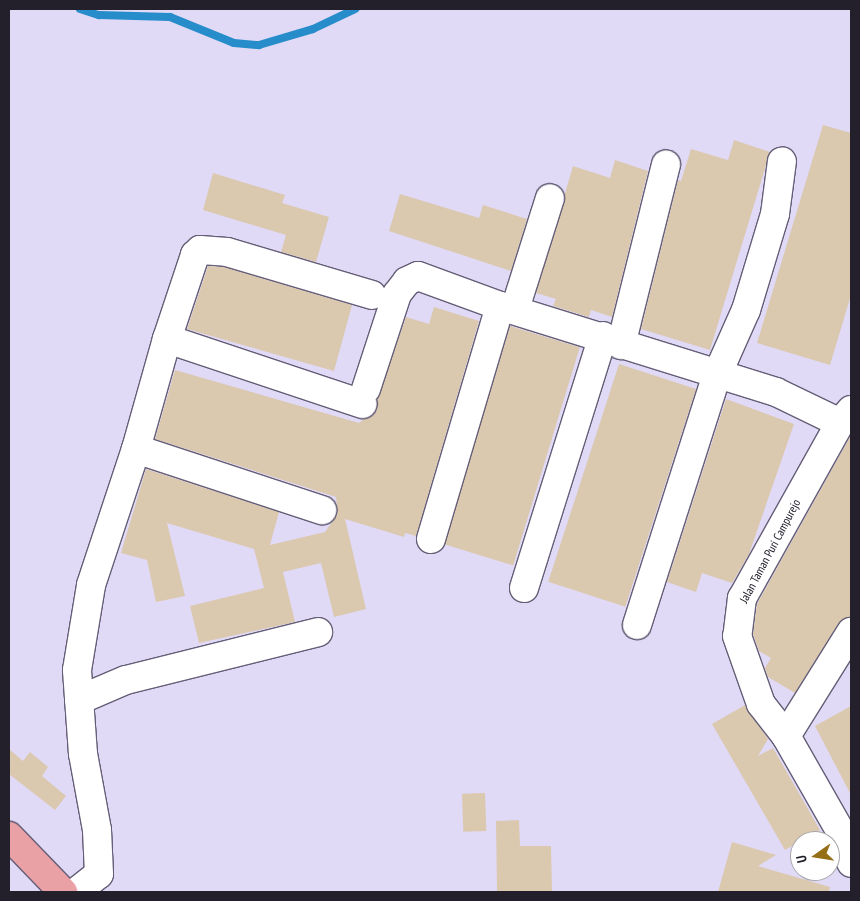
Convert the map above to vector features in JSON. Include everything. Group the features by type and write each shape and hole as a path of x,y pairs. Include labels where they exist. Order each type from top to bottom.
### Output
{"main road":[{"path":"9,836 63,892"}],"street":[{"path":"637,625 717,375 746,310 774,214 782,161"},
{"path":"524,588 612,341 666,165"},
{"path":"431,539 508,307 550,198"},
{"path":"76,892 99,874 100,858 83,754 77,670 91,585 136,450 167,339 194,255 200,250 227,252 372,295"},
{"name":"Jalan Taman Puri Campurejo","path":"167,339 364,397 397,294 406,281 418,276 612,341 776,392 846,417 742,598 738,617 740,651 758,696 786,736 847,834 851,863"},
{"path":"136,450 322,510"},
{"path":"78,700 126,680 318,632"},
{"path":"786,736 851,632"}],"building":[{"path":"823,125 851,133 851,295 830,365 757,343"},
{"path":"734,140 770,152 710,350 641,329 678,180 681,181 691,149 728,160"},
{"path":"615,160 648,171 612,317 591,310 589,317 553,306 556,299 536,293 573,166 610,178"},
{"path":"213,173 285,195 282,203 329,217 316,262 281,252 286,235 203,210"},
{"path":"400,194 479,218 483,205 527,219 511,271 389,231"},
{"path":"208,266 224,267 352,305 334,371 187,329"},
{"path":"434,307 479,321 416,536 405,533 404,537 345,519 366,609 334,617 321,563 283,572 295,622 199,643 190,606 264,588 254,549 167,523 185,596 156,602 147,560 121,553 146,469 279,512 270,545 325,532 337,515 337,507 336,497 155,439 175,370 359,423 377,409 377,400 406,317 429,324"},
{"path":"510,326 580,347 513,565 443,544"},
{"path":"619,364 696,389 625,607 548,582"},
{"path":"726,399 794,424 749,554 732,583 702,573 696,592 667,582"},
{"path":"851,435 851,616 838,624 795,693 768,677 765,668 771,658 759,651 753,634 757,604"},
{"path":"745,705 768,739 758,756 773,748 820,830 790,831 790,847 785,850 712,724"},
{"path":"851,706 851,795 815,726"},
{"path":"9,749 23,761 30,752 48,767 42,776 66,796 55,810 9,774"},
{"path":"485,793 486,831 463,832 462,794"},
{"path":"519,820 520,846 551,846 552,892 497,892 496,821"},
{"path":"732,842 776,855 758,866 790,875 790,881 809,881 830,887 829,892 718,892"}],"waterway":[{"path":"80,9 99,15 170,17 234,43 259,45 313,29 355,9"}]}
